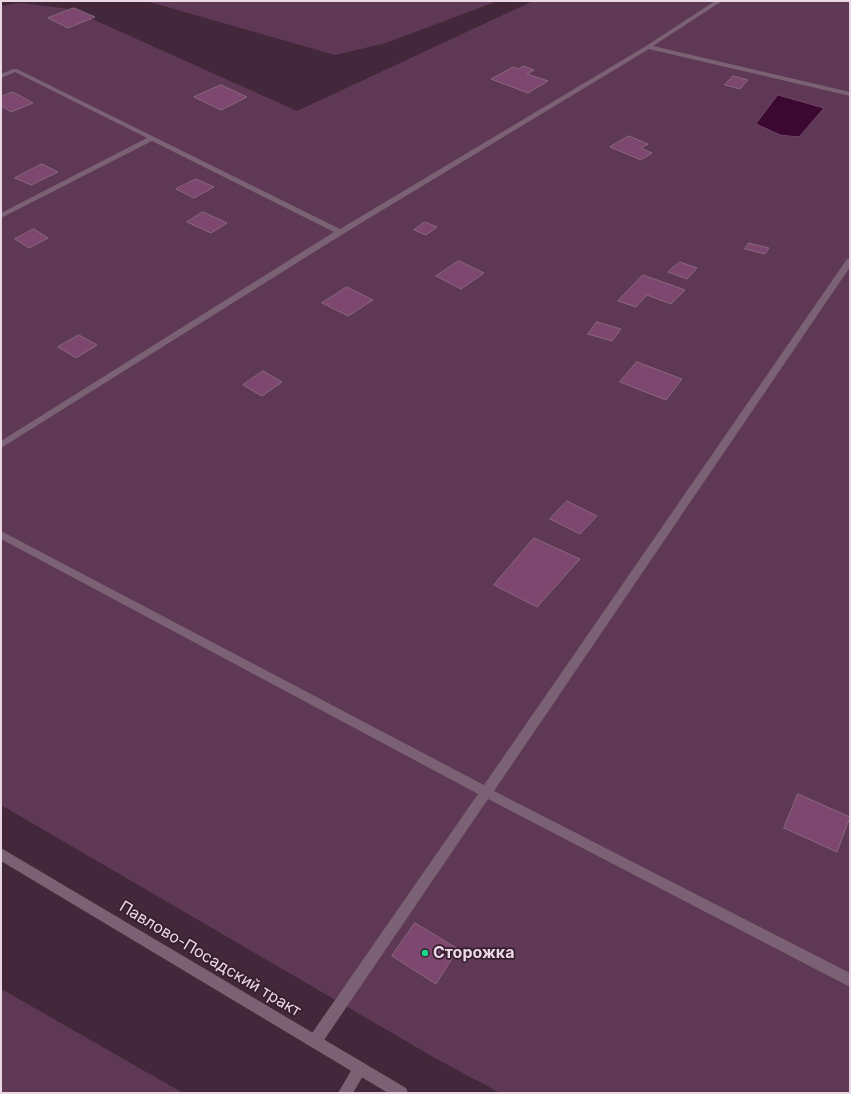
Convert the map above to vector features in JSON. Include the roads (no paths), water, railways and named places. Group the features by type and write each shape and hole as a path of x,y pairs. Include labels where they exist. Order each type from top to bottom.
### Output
{"street":[{"path":"1,445 340,232 648,46 719,1"},
{"path":"648,46 850,94"},
{"path":"1,76 15,70 340,232"},
{"path":"1,216 151,139"},
{"path":"315,1042 850,261"},
{"path":"1,535 485,792 850,980"},
{"name":"Павлово-Посадский тракт","path":"1,854 401,1093"},
{"path":"345,1093 360,1069"}],"place":[{"name":"Сторожка","path":"425,953"}]}
